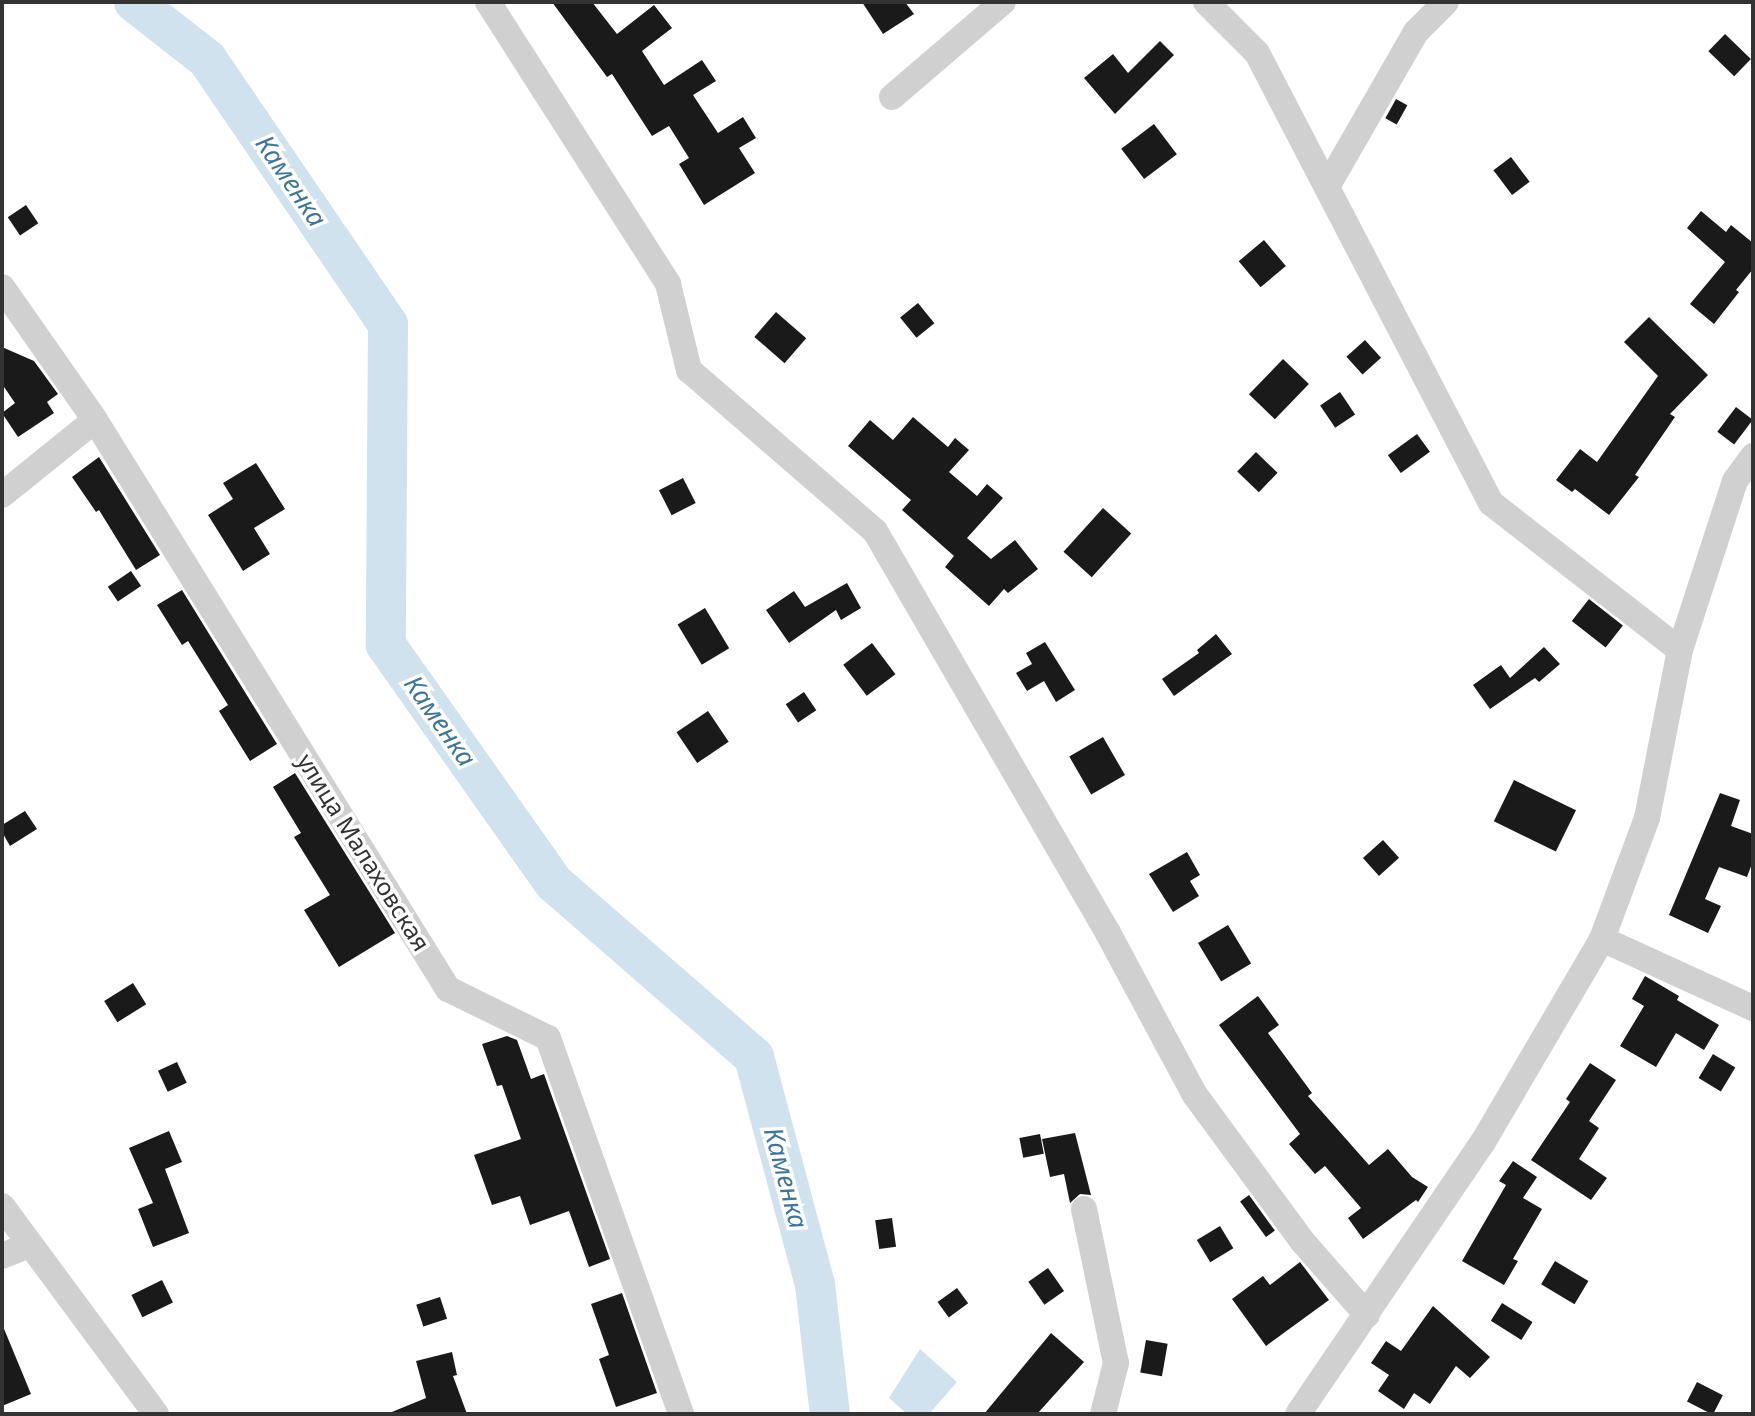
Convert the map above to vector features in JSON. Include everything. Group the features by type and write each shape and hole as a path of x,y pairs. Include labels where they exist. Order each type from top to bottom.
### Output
{"street":[{"path":"488,2 668,284 689,370 875,531 1108,933 1195,1095 1303,1242 1367,1315"},
{"path":"892,97 1003,2"},
{"path":"1206,2 1257,53 1491,503 1680,650"},
{"path":"1328,185 1416,32 1446,2"},
{"name":"улица Малаховская","path":"2,287 95,420 448,989 548,1038 681,1414"},
{"path":"2,495 95,420"},
{"path":"1298,1414 1483,1142 1602,939 1647,818 1680,650 1735,481 1753,456"},
{"path":"1602,939 1753,1008"},
{"path":"2,1206 156,1414"},
{"path":"1084,1209 1116,1363 1103,1414"},
{"path":"2,1256 29,1245"}],"water":[{"path":"920,1349 957,1382 929,1414 907,1414 889,1398"}],"building":[{"path":"552,2 592,2 617,34 654,5 672,28 642,51 664,85 702,60 716,81 693,95 718,133 743,117 756,138 739,148 755,173 704,205 679,164 689,158 669,126 652,136 612,74 607,77"},
{"path":"862,2 905,2 914,14 883,34"},
{"path":"1725,34 1751,59 1734,76 1708,51"},
{"path":"1160,41 1174,55 1115,114 1084,78 1113,54 1128,73"},
{"path":"1396,99 1407,105 1397,125 1385,118"},
{"path":"1154,124 1177,154 1144,179 1121,149"},
{"path":"1511,157 1530,182 1512,195 1493,170"},
{"path":"26,205 38,223 20,236 8,217"},
{"path":"1701,211 1726,232 1731,225 1753,243 1753,269 1714,324 1690,304 1725,262 1687,228"},
{"path":"1264,240 1286,266 1261,287 1239,261"},
{"path":"918,303 934,323 916,338 900,317"},
{"path":"776,312 806,338 785,363 754,337"},
{"path":"1649,317 1708,375 1670,414 1675,417 1635,475 1639,477 1609,515 1575,489 1572,492 1556,480 1580,449 1597,462 1658,376 1624,342"},
{"path":"1365,340 1381,358 1362,375 1346,357"},
{"path":"2,347 34,361 58,394 47,402 54,413 18,437 2,413 15,403 2,384"},
{"path":"1283,359 1309,384 1275,419 1249,394"},
{"path":"1340,392 1355,414 1335,428 1320,405"},
{"path":"1736,407 1753,420 1734,444 1717,432"},
{"path":"913,417 948,447 955,438 969,450 949,472 977,496 987,484 1003,498 967,538 991,559 1015,540 1038,569 1008,593 1004,589 989,606 945,567 954,556 902,510 911,500 848,446 870,420 893,440"},
{"path":"1417,434 1430,452 1401,473 1388,455"},
{"path":"1256,452 1278,473 1259,492 1237,471"},
{"path":"99,457 160,555 136,570 99,510 96,512 72,477"},
{"path":"256,463 285,509 254,528 270,554 243,571 208,515 233,499 223,483"},
{"path":"683,478 696,503 672,515 659,490"},
{"path":"1103,508 1131,533 1092,577 1064,552"},
{"path":"131,571 141,586 118,602 108,587"},
{"path":"847,583 861,608 841,620 836,610 789,643 766,610 794,591 805,607"},
{"path":"182,590 277,744 250,761 219,711 228,705 188,641 182,645 157,605"},
{"path":"1589,599 1623,625 1606,648 1572,621"},
{"path":"705,608 729,648 702,665 678,624"},
{"path":"1216,634 1232,654 1174,696 1162,679 1199,653 1197,650"},
{"path":"1045,642 1075,690 1056,702 1044,681 1027,691 1016,673 1032,664 1026,653"},
{"path":"872,643 895,674 867,696 843,665"},
{"path":"1544,647 1560,664 1539,682 1535,678 1490,709 1473,685 1501,665 1510,678"},
{"path":"804,692 816,710 798,723 786,704"},
{"path":"708,711 729,742 697,763 676,732"},
{"path":"1103,737 1125,775 1091,795 1069,756"},
{"path":"295,773 395,933 339,967 304,910 330,895 294,837 301,833 273,787"},
{"path":"1514,780 1576,810 1556,852 1494,821"},
{"path":"1720,793 1740,800 1731,826 1753,834 1753,861 1747,877 1719,867 1705,899 1721,906 1708,933 1669,915"},
{"path":"25,811 37,829 10,846 2,832 2,825"},
{"path":"1383,840 1399,858 1379,876 1363,858"},
{"path":"1187,852 1200,875 1190,881 1199,896 1173,912 1149,874"},
{"path":"1228,925 1251,964 1221,982 1198,943"},
{"path":"1645,976 1679,996 1677,1000 1719,1025 1704,1050 1676,1033 1656,1067 1620,1046 1644,1006 1632,999"},
{"path":"133,983 146,1004 117,1022 104,1001"},
{"path":"1258,996 1279,1025 1268,1033 1312,1093 1308,1096 1369,1165 1388,1149 1412,1177 1428,1187 1418,1202 1416,1200 1363,1239 1348,1218 1361,1208 1325,1166 1315,1174 1289,1144 1300,1134 1219,1025"},
{"path":"507,1036 517,1040 531,1079 544,1074 610,1259 589,1267 569,1211 530,1225 520,1196 492,1205 474,1155 521,1139 502,1085 497,1086 482,1044"},
{"path":"1713,1054 1735,1067 1721,1091 1699,1078"},
{"path":"177,1062 187,1083 168,1092 158,1071"},
{"path":"1590,1063 1616,1080 1589,1121 1599,1128 1579,1159 1607,1178 1591,1200 1531,1160 1570,1102 1566,1099"},
{"path":"169,1131 182,1162 165,1169 189,1233 153,1247 138,1209 153,1203 129,1148"},
{"path":"1075,1133 1091,1195 1080,1194 1070,1203 1064,1174 1050,1177 1042,1139"},
{"path":"1040,1134 1044,1154 1023,1158 1019,1138"},
{"path":"1513,1161 1537,1177 1523,1198 1542,1209 1513,1259 1518,1261 1504,1285 1462,1261 1506,1185 1499,1181"},
{"path":"1249,1195 1275,1231 1266,1237 1240,1201"},
{"path":"892,1218 896,1247 879,1249 875,1220"},
{"path":"1220,1226 1233,1248 1210,1262 1197,1240"},
{"path":"1555,1261 1588,1281 1575,1304 1541,1284"},
{"path":"1300,1262 1329,1300 1266,1346 1232,1299 1263,1276 1270,1285"},
{"path":"1048,1268 1064,1291 1044,1305 1028,1282"},
{"path":"162,1280 173,1302 142,1317 131,1295"},
{"path":"957,1288 968,1303 949,1317 938,1302"},
{"path":"622,1293 657,1393 616,1407 599,1359 609,1355 591,1304"},
{"path":"440,1297 447,1319 423,1327 416,1305"},
{"path":"1502,1303 1533,1322 1521,1340 1491,1321"},
{"path":"1433,1306 1490,1357 1470,1378 1456,1366 1430,1404 1414,1393 1404,1409 1378,1391 1389,1375 1371,1363 1386,1341 1401,1351"},
{"path":"2,1324 31,1394 2,1406"},
{"path":"1051,1333 1084,1362 1037,1414 984,1414"},
{"path":"1146,1340 1168,1344 1162,1376 1140,1372"},
{"path":"452,1352 457,1375 453,1376 467,1414 387,1414 426,1398 416,1361"},
{"path":"1697,1382 1723,1395 1713,1414 1687,1402"}],"waterway":[{"name":"Каменка","path":"134,2 207,59 388,324 386,645 554,883 754,1057 815,1285 830,1414"}]}
